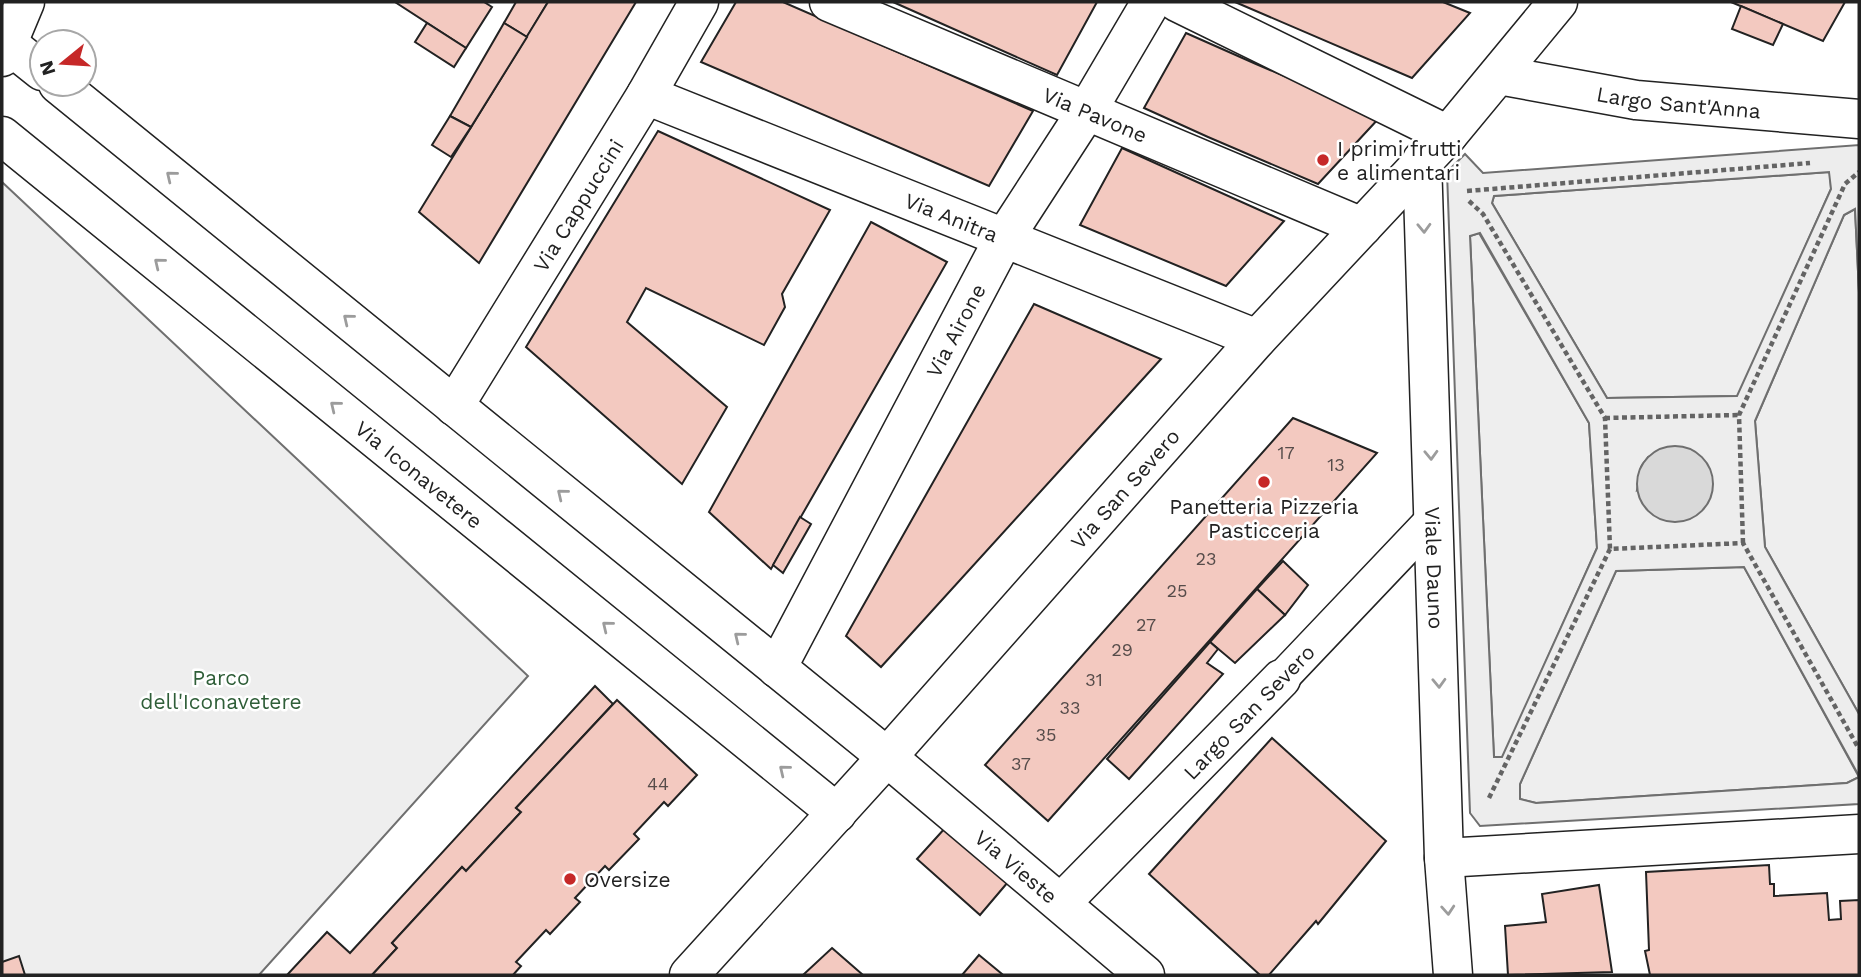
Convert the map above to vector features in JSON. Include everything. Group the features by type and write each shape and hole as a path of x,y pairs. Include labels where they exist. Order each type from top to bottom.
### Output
{"street":[{"path":"25,2 5,50 28,63"},
{"name":"Via Cappuccini","path":"454,406 646,95 699,2"},
{"name":"Via Pavone","path":"829,2 1088,109 1362,227"},
{"name":"Via Airone","path":"777,668 1003,240 1088,109 1151,2"},
{"path":"1177,2 1435,147"},
{"name":"Via San Severo","path":"689,975 887,757 1256,339 1435,147 1499,75 1557,2"},
{"name":"Largo Sant'Anna","path":"1499,75 1636,100 1859,119"},
{"name":"Via Anitra","path":"646,95 1256,339"},
{"path":"75,98 887,757"},
{"name":"Via Iconavetere","path":"2,136 837,813"},
{"name":"Viale Dauno","path":"1435,147 1433,519 1444,858 1453,975"},
{"name":"Largo San Severo","path":"1062,902 1281,679 1433,519"},
{"name":"Via Vieste","path":"887,757 1062,902 1145,975"},
{"path":"1444,858 1859,834"}],"path":[{"path":"1481,793 1486,805 1610,549 1605,418 1483,214 1461,193 1475,189 1823,162"},
{"path":"1859,172 1845,184 1739,415 1743,543 1859,749"},
{"path":"1605,418 1739,415"},
{"path":"1610,549 1743,543"}],"green space":[{"path":"1830,172 1831,189 1738,396 1607,398 1492,203 1494,196"},
{"name":"Parco dell'Iconavetere","path":"2,182 528,676 259,975 2,975"},
{"path":"1855,209 1859,292 1859,714 1765,547 1755,421 1844,215"},
{"path":"1479,233 1589,423 1597,548 1503,757 1494,758 1470,236"},
{"path":"1744,567 1859,777 1847,783 1536,803 1520,799 1520,784 1616,571"}],"shaded area":[{"path":"1859,145 1859,292 1855,209 1844,215 1755,421 1765,547 1859,714 1859,776 1744,567 1616,571 1520,784 1520,799 1536,803 1847,783 1859,777 1859,804 1480,826 1470,813 1447,172 1465,154 1483,173","holes":["1829,172 1831,189 1737,396 1607,398 1492,203 1494,196","1480,233 1589,423 1597,548 1502,757 1494,757 1470,236","1669,447 1692,451 1637,490 1641,467 1648,457"]},
{"path":"1675,446 1689,449 1702,457 1710,470 1713,484 1710,498 1702,511 1689,519 1675,522 1661,519 1648,511 1640,498 1637,484 1640,470 1648,457 1661,449"}],"building":[{"path":"395,2 484,2 492,7 466,48"},
{"path":"516,2 548,2 527,37 504,23"},
{"path":"548,2 636,2 479,263 419,212"},
{"path":"736,2 783,2 1033,111 989,186 701,62"},
{"path":"893,2 1097,2 1057,75"},
{"path":"1235,2 1443,2 1470,13 1412,78"},
{"path":"1731,2 1845,2 1823,41"},
{"path":"1741,6 1783,24 1773,45 1732,29"},
{"path":"427,23 466,48 454,67 415,42"},
{"path":"504,23 527,37 471,127 450,116"},
{"path":"1186,33 1380,117 1318,184 1208,137 1144,108"},
{"path":"450,116 471,127 451,157 432,145"},
{"path":"658,131 830,210 782,294 785,307 764,345 646,288 627,322 727,407 682,484 526,347"},
{"path":"1122,148 1284,221 1226,286 1080,225"},
{"path":"871,222 947,262 771,569 709,512"},
{"path":"1034,304 1161,359 881,667 846,636"},
{"path":"1293,418 1377,453 1048,821 985,765"},
{"path":"800,517 811,524 783,573 773,565"},
{"path":"1283,561 1308,585 1285,615 1257,589"},
{"path":"1257,589 1285,615 1235,663 1210,642"},
{"path":"1210,642 1218,649 1207,663 1223,674 1129,779 1107,759"},
{"path":"595,686 613,704 516,808 521,812 466,871 462,867 392,943 397,948 372,975 287,975 327,932 350,953"},
{"path":"617,700 697,775 668,806 664,802 634,834 639,839 609,870 605,866 575,898 580,902 550,934 546,930 516,962 521,966 513,975 372,975 397,948 392,943 462,867 466,871 521,812 516,808"},
{"path":"1272,738 1386,841 1318,924 1316,921 1269,975 1260,975 1149,874"},
{"path":"946,827 1008,882 980,915 917,859"},
{"path":"1769,865 1774,896 1827,893 1829,920 1841,919 1840,901 1859,900 1859,975 1650,975 1645,951 1649,950 1646,872"},
{"path":"1599,885 1612,972 1508,975 1505,926 1546,922 1542,894"},
{"path":"832,948 863,975 803,975"},
{"path":"979,955 1002,974 1003,975 962,975"},
{"path":"19,956 25,975 2,975 2,962"}],"place":[{"name":"I primi frutti e alimentari","path":"1323,160"},
{"name":"Panetteria Pizzeria Pasticceria","path":"1264,482"},
{"name":"Oversize","path":"570,879"}]}
